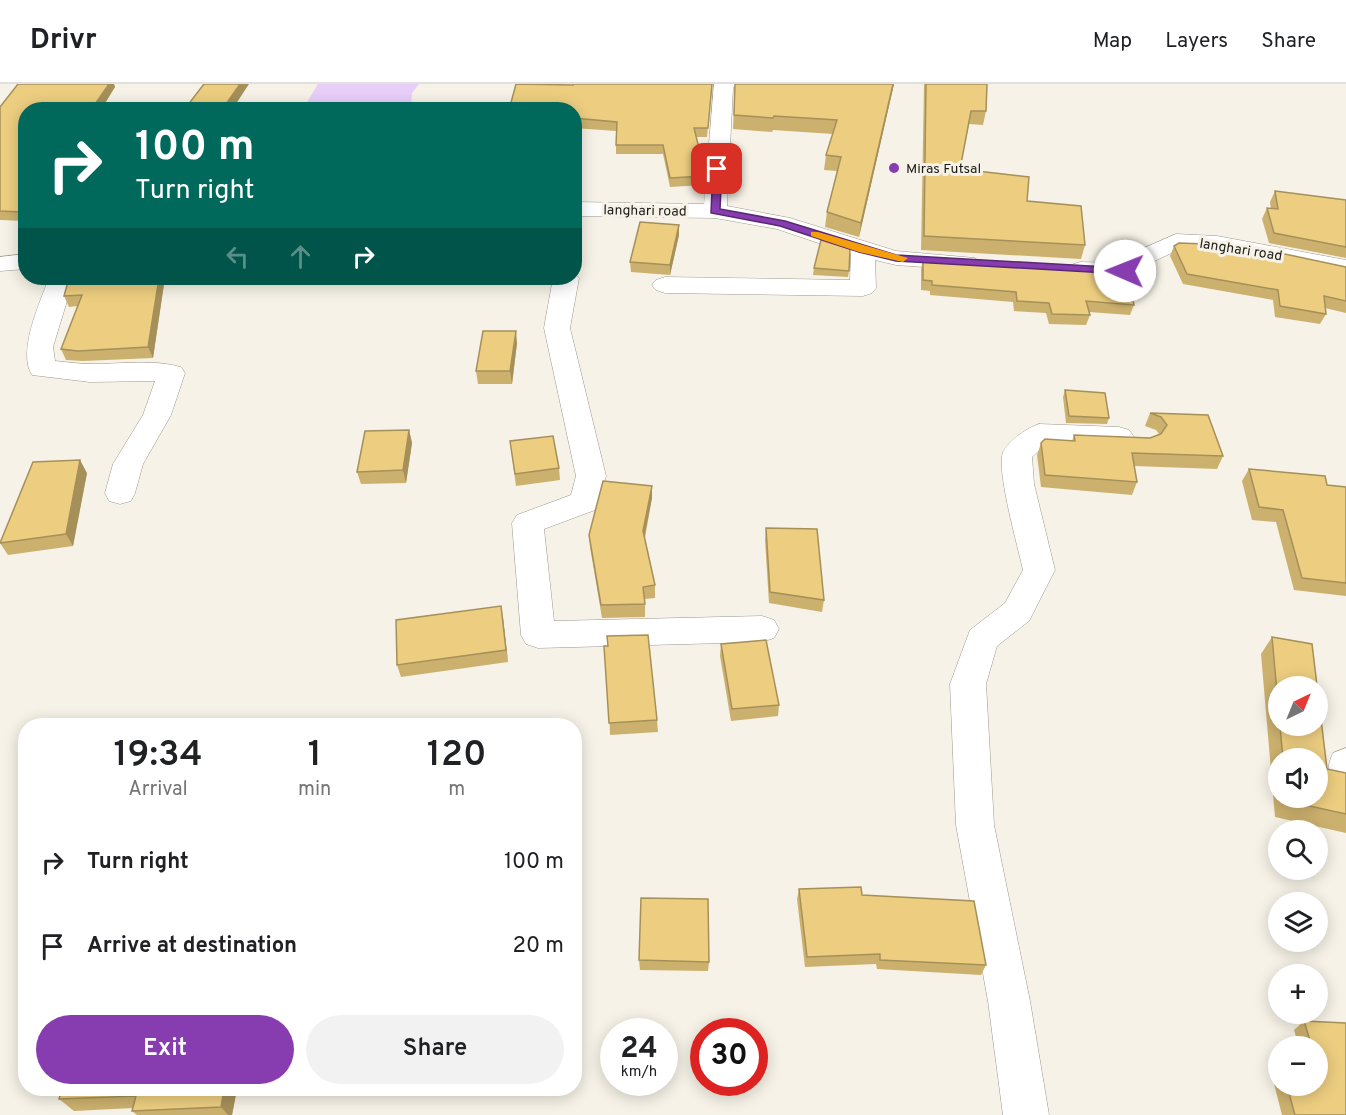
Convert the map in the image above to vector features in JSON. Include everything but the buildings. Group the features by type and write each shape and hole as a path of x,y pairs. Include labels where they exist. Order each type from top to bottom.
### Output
{"street":[{"path":"715,211 723,86 726,84"},
{"name":"langhari road","path":"582,215 715,211 782,223 862,250 896,258 988,264"},
{"name":"langhari road","path":"1058,269 1125,271 1137,260 1176,241 1216,243 1346,268"},
{"path":"664,285 862,288 862,250"},
{"path":"0,264 18,262"},
{"path":"59,285 40,347 42,369 90,373 141,371 171,373 157,415 128,464 120,492"},
{"path":"565,285 557,328 591,476 584,502 528,523 538,635 762,629"},
{"path":"1026,1115 1009,1001 975,825 968,684 982,639 1017,612 1039,570 1019,484 1017,454 1039,434 1144,438"},
{"path":"1346,764 1346,775"}],"shaded area":[{"path":"318,84 419,84 412,93 411,102 307,102"}],"slow traffic":[{"path":"814,234 862,250 903,258"}],"place":[{"name":"Miras Futsal","path":"894,168"}],"route":[{"path":"717,169 715,211 782,223 862,250 896,258 1125,271"}]}
